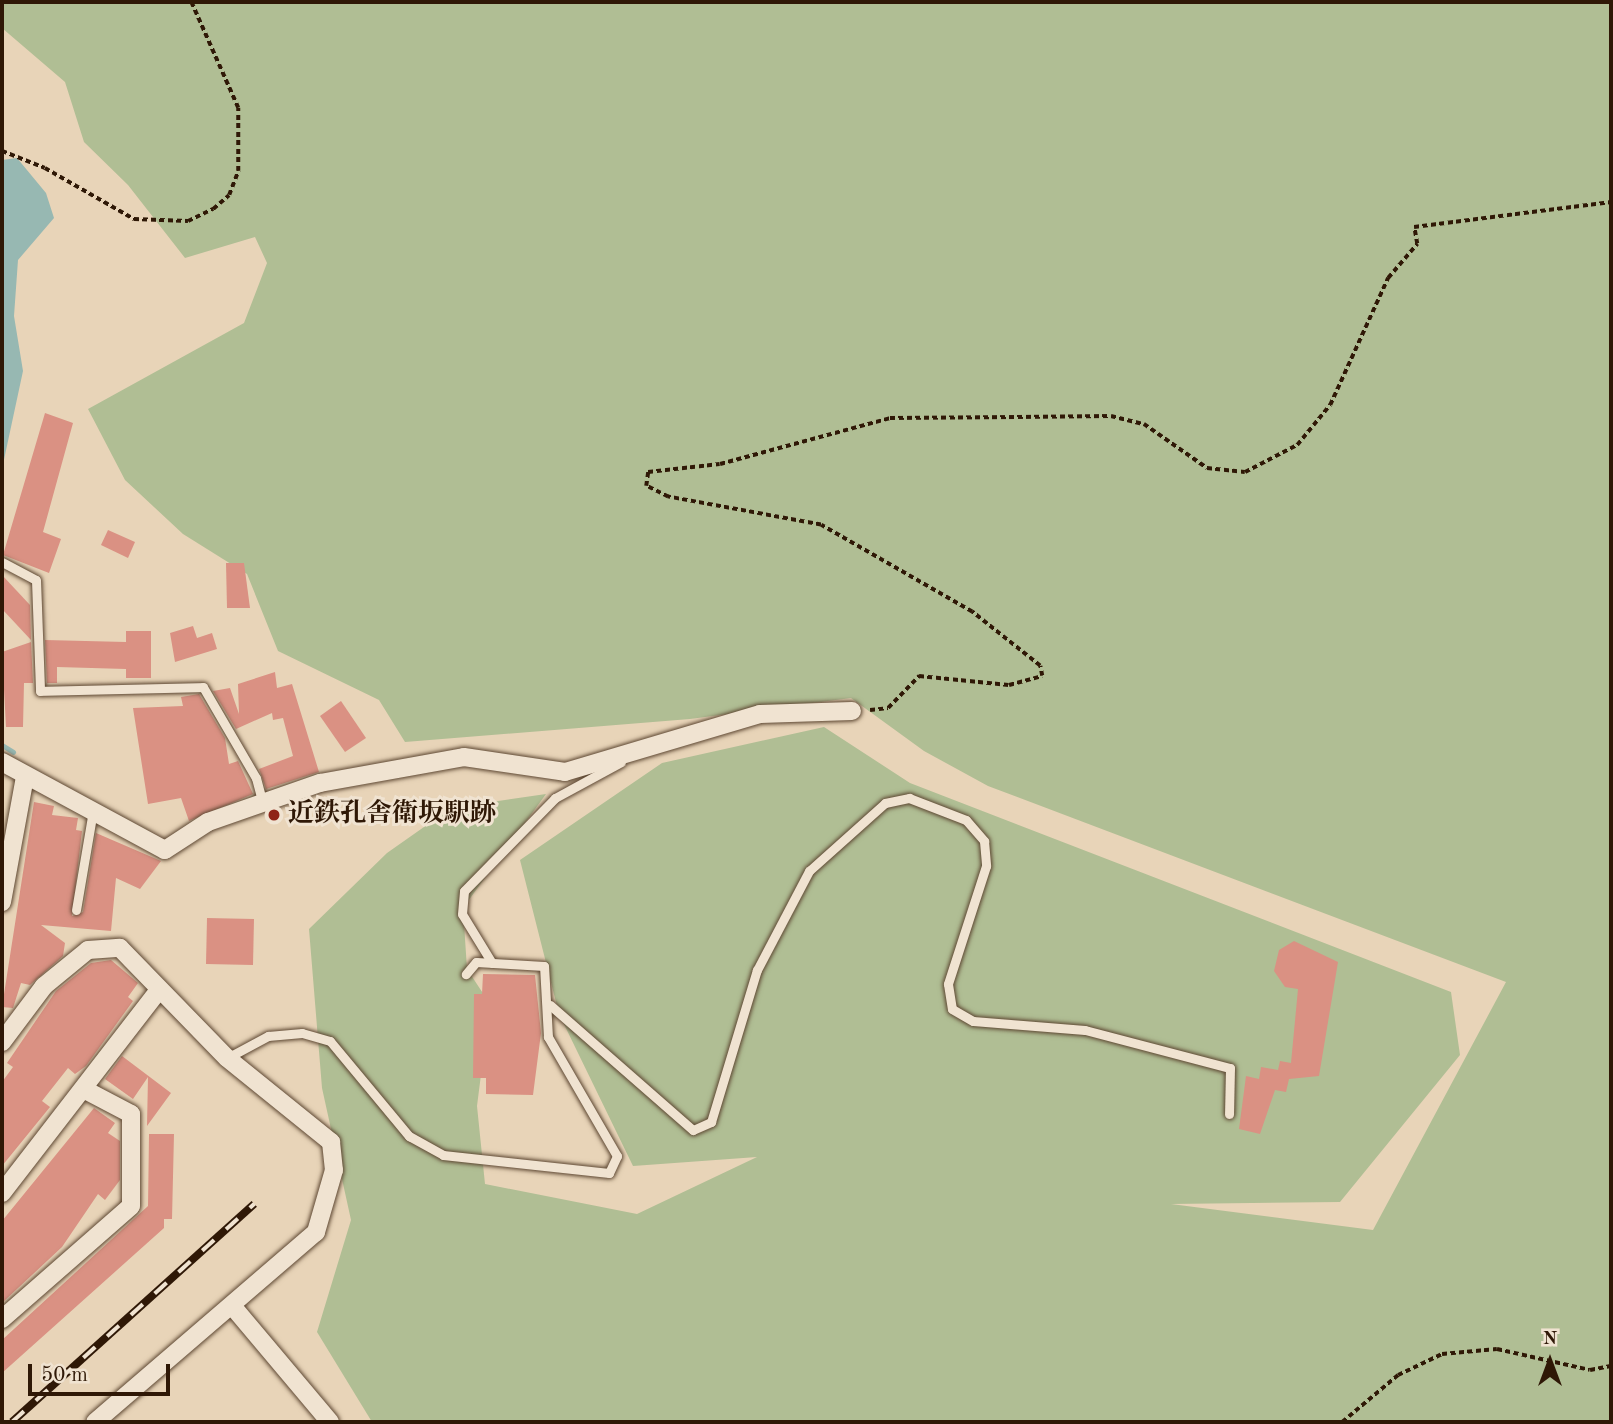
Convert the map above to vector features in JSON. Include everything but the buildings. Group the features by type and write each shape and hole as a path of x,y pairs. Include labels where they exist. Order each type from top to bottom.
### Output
{"street":[{"path":"2,762 92,816 165,850 208,822 262,800 441,760 489,758 565,772 760,714 852,711"},
{"path":"2,902 25,777"},
{"path":"2,1042 44,986 88,950 120,948 158,991 227,1058 331,1142 334,1170 316,1233 234,1308 94,1422"},
{"path":"2,1193 87,1091 158,991"},
{"path":"2,1319 131,1206 131,1114 87,1091"},
{"path":"234,1308 330,1422"}],"lane":[{"path":"2,562 36,580 40,691 203,687 256,778 262,800"},
{"path":"492,963 462,914 464,891 555,798 665,744"},
{"path":"550,1005 694,1130 711,1122 757,970 809,871 885,803 909,798 966,820 984,841 986,866 948,984 952,1009 973,1021 1085,1030 1230,1068 1229,1114"},
{"path":"76,910 92,816"},
{"path":"227,1058 268,1036 302,1033 330,1041 410,1136 443,1155 609,1172 617,1156 548,1037 550,1005 544,965 476,962 466,974"}],"path":[{"path":"2,151 46,168 134,219 188,221 213,209 229,195 238,171 238,107 191,2"},
{"path":"852,711 888,708 919,676 1009,685 1042,676 1040,666 972,612 832,530 668,497 646,486 648,472 720,464 890,418 1111,416 1144,424 1207,468 1245,472 1297,445 1330,405 1382,288 1417,244 1414,227 1611,202"},
{"path":"1342,1422 1398,1375 1442,1354 1497,1349 1590,1370 1611,1366"}],"green space":[{"path":"2,2 1611,2 1611,1422 372,1422 317,1332 351,1220 322,1088 309,929 387,853 451,808 546,794 463,908 467,969 490,1004 477,1106 485,1184 637,1214 757,1157 633,1166 559,1014 520,860 662,763 824,727 910,783 1451,992 1460,1055 1340,1202 1171,1204 1373,1230 1506,982 988,786 924,751 851,698 690,719 405,742 379,700 278,651 247,574 183,534 125,480 88,409 244,323 267,263 255,237 185,258 128,185 84,142 65,82 2,28"}],"water":[{"path":"17,158 46,193 54,218 18,260 14,316 23,371 2,469 2,160"}],"waterway":[{"path":"2,745 13,752"}],"railway":[{"path":"12,1422 254,1204"}],"place":[{"name":"近鉄孔舎衛坂駅跡","path":"274,815"}]}
